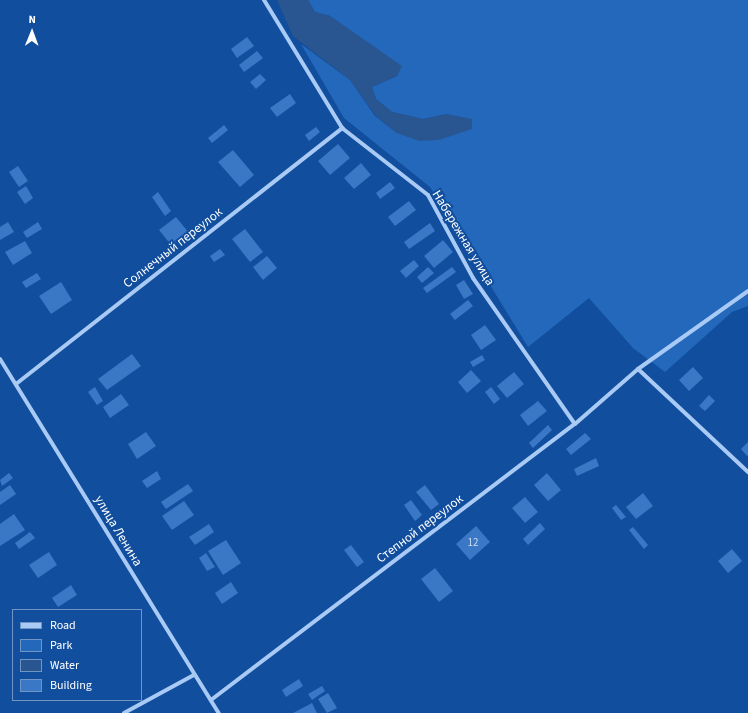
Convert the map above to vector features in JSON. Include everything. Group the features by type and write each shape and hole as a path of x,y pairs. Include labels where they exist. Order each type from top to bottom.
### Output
{"street":[{"name":"Набережная улица","path":"264,0 342,128 428,195 473,278 575,424"},
{"name":"Солнечный переулок","path":"16,384 342,128"},
{"name":"Степной переулок","path":"211,700 575,424 638,369 748,291"},
{"name":"улица Ленина","path":"0,359 194,675 219,713"},
{"path":"638,369 748,472"},
{"path":"124,713 194,675"}],"green space":[{"path":"308,0 748,0 748,306 732,312 665,372 633,348 589,298 528,347 430,187 344,118 301,44 350,80 375,116 397,133 447,114 423,119 392,112 376,99 372,87 397,76 401,66 330,16 315,12"}],"water":[{"path":"277,0 308,0 315,12 330,16 402,66 397,76 372,87 376,99 392,112 423,119 447,114 472,119 472,129 439,140 419,141 397,133 376,116 350,80 293,36"}],"building":[{"path":"247,37 254,46 237,58 231,49"},
{"path":"257,51 263,58 244,72 239,65"},
{"path":"260,74 266,80 256,89 250,82"},
{"path":"290,94 296,103 277,117 270,108"},
{"path":"224,125 228,130 212,143 208,138"},
{"path":"316,127 320,132 309,141 305,135"},
{"path":"338,144 350,158 330,175 318,161"},
{"path":"233,150 254,175 240,187 218,162"},
{"path":"361,163 371,175 354,189 344,178"},
{"path":"18,166 28,181 19,187 9,172"},
{"path":"390,182 395,188 380,199 376,193"},
{"path":"26,186 33,198 25,204 17,192"},
{"path":"158,192 171,211 165,216 152,197"},
{"path":"409,201 416,210 395,226 388,217"},
{"path":"176,217 189,233 172,246 159,230"},
{"path":"8,222 14,232 0,240 0,227"},
{"path":"38,222 42,229 27,238 23,232"},
{"path":"430,223 435,231 409,249 404,242"},
{"path":"245,229 263,252 250,262 232,239"},
{"path":"443,240 453,252 434,268 424,256"},
{"path":"25,241 32,253 13,265 5,252"},
{"path":"220,249 225,255 214,262 210,256"},
{"path":"267,256 277,268 263,280 253,267"},
{"path":"414,260 419,266 406,278 400,271"},
{"path":"428,267 434,273 422,283 417,277"},
{"path":"452,267 456,272 427,293 423,288"},
{"path":"37,273 41,279 26,288 22,282"},
{"path":"464,280 473,294 464,299 456,285"},
{"path":"61,282 72,300 51,314 39,296"},
{"path":"468,300 473,306 455,320 450,314"},
{"path":"485,325 496,340 481,350 471,335"},
{"path":"132,354 141,366 107,390 98,379"},
{"path":"482,355 485,360 473,367 470,362"},
{"path":"693,367 703,378 689,391 679,380"},
{"path":"471,370 481,381 467,393 458,382"},
{"path":"514,372 524,384 507,398 497,386"},
{"path":"95,387 103,401 97,405 88,392"},
{"path":"491,387 500,399 494,404 485,392"},
{"path":"121,394 129,405 110,418 103,407"},
{"path":"709,395 715,401 705,411 699,406"},
{"path":"538,401 547,411 528,426 520,415"},
{"path":"548,425 552,430 533,448 529,443"},
{"path":"146,432 156,446 137,459 128,444"},
{"path":"585,433 591,439 571,455 566,449"},
{"path":"748,442 748,455 747,456 741,449"},
{"path":"596,458 599,466 577,476 574,469"},
{"path":"157,471 161,479 147,488 142,481"},
{"path":"9,473 13,478 2,486 0,480"},
{"path":"547,473 561,490 548,501 534,485"},
{"path":"188,484 193,491 166,509 161,502"},
{"path":"10,485 16,494 0,505 0,492"},
{"path":"425,485 439,504 431,510 416,492"},
{"path":"643,493 653,506 636,519 626,507"},
{"path":"525,497 538,512 525,523 512,508"},
{"path":"411,500 422,515 415,521 404,505"},
{"path":"184,501 194,515 172,530 162,516"},
{"path":"616,505 626,517 621,520 612,508"},
{"path":"14,514 25,530 0,546 0,524"},
{"path":"540,523 545,529 528,545 523,539"},
{"path":"209,524 214,532 195,545 189,537"},
{"path":"476,526 490,542 470,560 456,544"},
{"path":"633,527 648,545 644,549 629,530"},
{"path":"30,532 35,538 19,549 15,543"},
{"path":"226,540 241,563 223,575 208,551"},
{"path":"351,545 364,562 357,567 344,550"},
{"path":"732,549 742,561 728,573 718,561"},
{"path":"49,552 57,565 38,578 29,565"},
{"path":"206,553 215,567 207,571 199,558"},
{"path":"435,568 453,591 439,602 421,579"},
{"path":"231,582 238,593 222,604 215,593"},
{"path":"71,585 77,595 58,607 52,598"},
{"path":"299,679 303,686 286,697 282,690"},
{"path":"322,686 325,691 312,700 308,694"},
{"path":"328,693 337,708 327,713 318,699"},
{"path":"312,703 317,713 293,713"}]}
